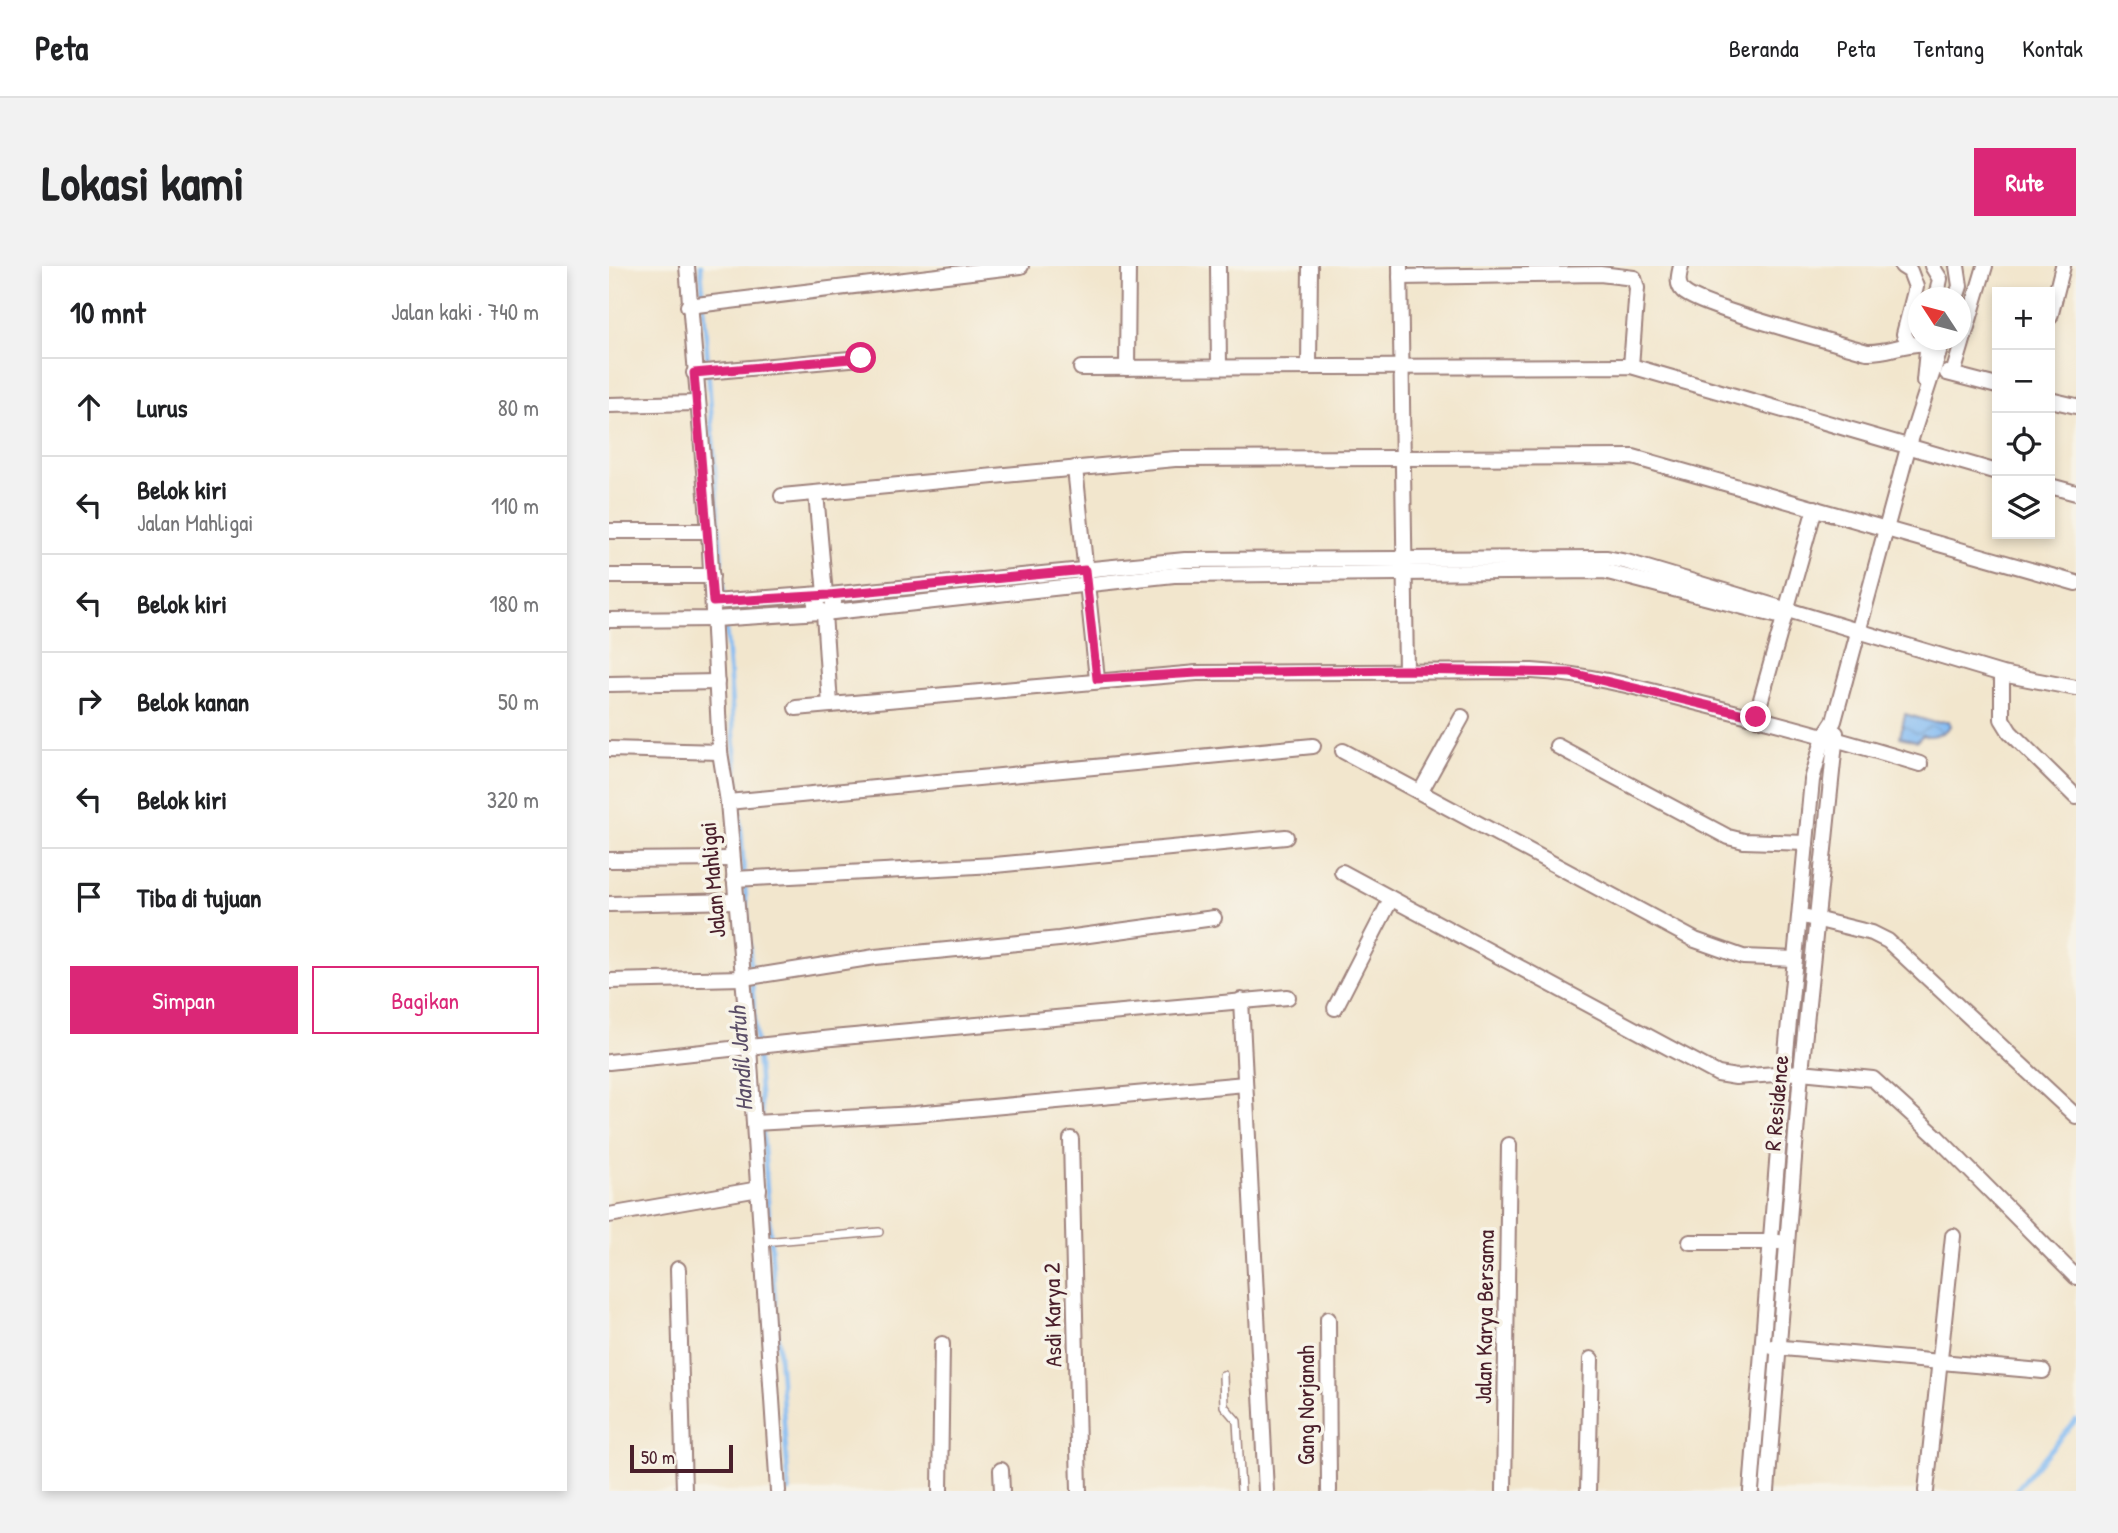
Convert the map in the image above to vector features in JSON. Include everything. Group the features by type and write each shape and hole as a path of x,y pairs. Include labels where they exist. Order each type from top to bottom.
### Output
{"street":[{"name":"Jalan Mahligai","path":"687,266 699,306 705,372 697,403 712,576 720,752 735,801 732,859 741,878 736,901 749,978 760,1122 759,1189 768,1242 778,1491"},
{"path":"699,306 1021,266"},
{"path":"1127,368 1128,266"},
{"path":"1218,266 1219,367"},
{"path":"1309,366 1310,266"},
{"path":"1681,266 1679,286 1696,299 1867,352 1878,352 1908,342"},
{"path":"1902,266 1910,271 1916,287"},
{"path":"1932,266 1940,279 1938,287"},
{"path":"1957,266 1960,287"},
{"path":"1953,374 1985,266"},
{"path":"2055,297 2063,266"},
{"path":"1406,670 1401,271 1600,274 1634,278 1637,288 1631,366"},
{"path":"1908,319 1904,334 1908,340"},
{"path":"1928,350 1930,368"},
{"path":"1767,1484 1751,1485 1784,1074 1812,780 1831,737 1908,447 1930,368 1938,350"},
{"path":"705,372 861,358"},
{"path":"1081,368 1631,366 1992,470"},
{"path":"1930,368 1992,385"},
{"path":"2055,401 2076,407"},
{"path":"609,405 697,403"},
{"path":"782,496 1175,459 1633,457 2076,583"},
{"path":"1076,468 1097,679"},
{"path":"2055,487 2076,493"},
{"path":"817,493 830,705"},
{"path":"1756,717 1789,614 1815,508"},
{"path":"609,531 709,531"},
{"path":"609,620 714,619 825,603 1085,577 1174,575 1268,568 1624,569 2002,674 2076,688"},
{"path":"609,576 712,576"},
{"path":"713,602 825,603"},
{"path":"796,708 1097,679 1197,673 1406,670 1571,673 1756,717 1920,764"},
{"path":"2002,674 2002,719 2010,732 2076,797"},
{"path":"609,684 717,682"},
{"path":"1421,791 1462,718"},
{"name":"R Residence","path":"1767,1484 1831,737"},
{"path":"735,801 1313,746"},
{"path":"1557,746 1728,837 1744,841 1806,843"},
{"path":"609,749 720,752"},
{"path":"1343,751 1695,940 1743,957 1795,960"},
{"path":"741,878 995,865 1286,837"},
{"path":"609,860 732,859"},
{"path":"1342,872 1717,1074 1736,1077 1801,1072 1873,1079 2076,1277"},
{"path":"1335,1008 1391,899"},
{"path":"609,904 736,901"},
{"path":"1799,916 1872,933 1888,941 2076,1116"},
{"path":"609,981 749,978 875,957 1059,939 1214,918"},
{"path":"609,1062 754,1046 1288,997"},
{"path":"1241,1000 1266,1491"},
{"path":"760,1122 915,1114 1245,1084"},
{"name":"Asdi Karya 2","path":"1071,1139 1079,1491"},
{"name":"Jalan Karya Bersama","path":"1504,1491 1509,1145"},
{"path":"609,1215 759,1189"},
{"path":"1926,1491 1953,1236"},
{"path":"1690,1242 1787,1242"},
{"path":"678,1269 684,1491"},
{"name":"Gang Norjanah","path":"1328,1319 1329,1491"},
{"path":"940,1491 942,1344"},
{"path":"1761,1346 2043,1371"},
{"path":"1588,1491 1591,1359"},
{"path":"1001,1470 1002,1491"}],"lane":[{"path":"768,1242 879,1232"},
{"path":"1223,1375 1224,1406 1237,1421 1241,1491"}],"water":[{"path":"1905,714 1932,722 1949,721 1950,726 1938,735 1923,735 1917,741 1900,737"}],"waterway":[{"name":"Handil Jatuh","path":"701,266 724,597"},
{"name":"Handil Jatuh","path":"726,625 789,1491"},
{"path":"2015,1491 2076,1420"}],"route":[{"path":"861,358 694,373 713,602 829,595 1085,570 1097,679 1197,673 1406,670 1571,673 1756,717"}]}
